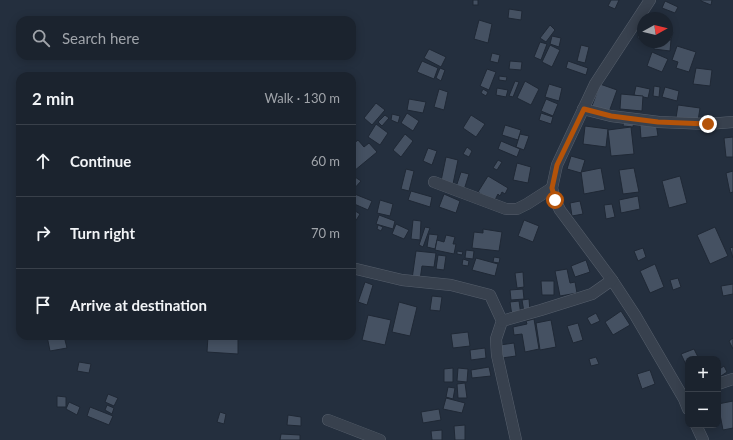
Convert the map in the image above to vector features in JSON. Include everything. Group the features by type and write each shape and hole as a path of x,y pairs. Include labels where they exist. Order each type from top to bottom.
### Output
{"street":[{"path":"650,0 595,84 557,165 552,188 555,200 560,210 612,280 635,315 685,399"},
{"path":"584,109 611,116 658,122 708,124 733,122"},
{"path":"434,182 506,209 517,209 552,188"},
{"path":"356,269 402,280 451,285 490,295 502,321 496,339 497,355 516,440"},
{"path":"502,321 592,294 612,280"},
{"path":"721,383 733,379"},
{"path":"328,420 380,440"},
{"path":"697,428 703,440"}],"building":[{"path":"473,0 478,0 478,5 473,5"},
{"path":"611,0 619,0 615,9 608,6"},
{"path":"712,0 711,5 701,1"},
{"path":"665,1 678,7 675,13 662,8"},
{"path":"509,9 522,11 521,20 508,18"},
{"path":"479,20 492,24 488,43 474,39"},
{"path":"550,25 555,30 546,42 540,38"},
{"path":"552,36 561,38 559,47 550,44"},
{"path":"540,42 547,44 541,60 534,57"},
{"path":"550,45 560,50 552,67 542,62"},
{"path":"581,45 589,47 585,63 577,61"},
{"path":"677,46 696,52 689,72 676,68 678,62 672,60"},
{"path":"654,48 670,48 670,51"},
{"path":"429,49 446,57 441,67 424,58"},
{"path":"652,52 668,59 662,72 647,66"},
{"path":"492,53 500,55 498,63 490,61"},
{"path":"422,61 438,68 434,79 417,72"},
{"path":"510,61 522,62 521,70 509,69"},
{"path":"568,61 588,68 586,75 566,68"},
{"path":"440,68 445,70 441,81 436,78"},
{"path":"696,68 712,70 710,86 693,84"},
{"path":"487,69 496,72 489,90 480,86"},
{"path":"499,76 507,77 506,81 499,80"},
{"path":"515,81 519,82 513,97 509,96"},
{"path":"525,81 539,89 531,105 517,98"},
{"path":"549,84 562,88 559,101 545,97"},
{"path":"600,84 617,90 609,112 592,106"},
{"path":"636,86 650,89 648,98 634,95"},
{"path":"654,86 660,87 659,97 653,96"},
{"path":"665,87 679,91 677,101 662,97"},
{"path":"497,88 508,90 506,97 496,95"},
{"path":"439,89 448,92 444,110 434,107"},
{"path":"483,89 488,92 486,96 481,93"},
{"path":"621,94 643,96 642,111 620,109"},
{"path":"409,99 426,102 423,113 407,110"},
{"path":"546,99 558,104 553,116 541,111"},
{"path":"376,103 385,110 372,125 364,118"},
{"path":"678,105 700,108 698,121 676,118"},
{"path":"407,113 419,121 413,131 401,123"},
{"path":"541,113 553,117 551,124 539,120"},
{"path":"392,114 400,116 398,123 391,120"},
{"path":"385,115 389,118 382,126 378,122"},
{"path":"471,115 485,124 476,137 463,128"},
{"path":"624,120 634,121 633,127 623,126"},
{"path":"656,123 658,136 641,138 640,125"},
{"path":"376,124 388,133 380,145 368,137"},
{"path":"505,125 521,130 518,140 502,135"},
{"path":"585,126 608,129 606,147 583,144"},
{"path":"631,127 634,154 611,156 608,130"},
{"path":"405,134 413,141 401,157 393,150"},
{"path":"520,134 529,136 524,150 516,147"},
{"path":"733,137 733,157 726,157 724,138"},
{"path":"358,140 364,147 369,143 377,152 356,169 356,142"},
{"path":"501,141 520,149 517,157 498,149"},
{"path":"467,147 472,151 469,157 463,154"},
{"path":"428,148 437,151 432,165 423,161"},
{"path":"571,156 585,160 581,173 567,169"},
{"path":"446,157 458,160 453,184 441,181"},
{"path":"498,160 502,162 497,170 493,168"},
{"path":"517,163 531,167 528,183 513,180"},
{"path":"601,168 605,190 584,194 581,172"},
{"path":"634,168 639,192 623,194 619,170"},
{"path":"406,169 414,171 409,191 401,189"},
{"path":"733,171 733,192 730,193 726,173"},
{"path":"461,172 469,174 464,190 456,187"},
{"path":"488,176 508,188 505,194 502,192 500,196 498,194 494,202 478,192"},
{"path":"680,176 687,203 669,208 662,181"},
{"path":"356,178 361,181 356,187"},
{"path":"411,191 432,197 430,207 408,200"},
{"path":"444,194 460,201 456,213 439,207"},
{"path":"356,195 372,201 368,210 356,205"},
{"path":"638,196 640,209 621,213 619,200"},
{"path":"380,200 393,204 390,216 377,213"},
{"path":"580,201 583,214 572,216 570,203"},
{"path":"612,204 615,217 606,219 604,205"},
{"path":"356,212 360,214 356,220"},
{"path":"379,215 395,221 393,229 376,224"},
{"path":"413,220 421,221 420,240 411,239"},
{"path":"524,220 539,226 533,242 518,236"},
{"path":"396,224 409,230 404,239 392,234"},
{"path":"378,225 383,227 381,231 377,229"},
{"path":"425,227 430,228 423,247 419,245"},
{"path":"715,227 728,256 710,264 697,235"},
{"path":"483,229 502,232 499,251 472,248 474,232 483,233"},
{"path":"429,234 438,235 435,249 427,247"},
{"path":"446,235 455,237 453,244 456,244 454,254 435,250 437,240 444,242"},
{"path":"733,247 733,258 730,248"},
{"path":"643,248 646,257 638,261 634,251"},
{"path":"466,250 474,251 473,259 465,258"},
{"path":"416,251 436,253 434,267 422,266 420,280 412,279"},
{"path":"457,251 463,252 462,255 457,254"},
{"path":"438,255 446,256 444,270 436,269"},
{"path":"494,257 500,258 499,263 493,262"},
{"path":"476,258 498,264 495,276 472,270"},
{"path":"463,259 469,261 468,266 462,265"},
{"path":"586,260 590,272 575,277 571,266"},
{"path":"655,264 664,287 650,293 640,271"},
{"path":"567,269 570,283 575,282 577,293 560,296 555,271"},
{"path":"523,272 524,287 517,288 515,273"},
{"path":"678,278 681,287 673,290 670,280"},
{"path":"541,281 554,281 554,295 542,295"},
{"path":"365,282 373,285 367,305 358,302"},
{"path":"733,284 733,294 723,296 721,286"},
{"path":"523,289 524,299 511,300 510,290"},
{"path":"432,296 442,297 440,311 430,310"},
{"path":"529,299 530,311 524,312 522,300"},
{"path":"519,301 521,315 512,316 510,302"},
{"path":"399,302 417,307 410,336 392,332"},
{"path":"621,311 630,325 613,335 605,322"},
{"path":"596,313 600,321 591,325 587,318"},
{"path":"368,315 391,320 385,345 362,340"},
{"path":"534,319 539,349 525,352 522,334 514,335 513,327 527,324 526,321"},
{"path":"551,320 556,347 540,350 536,323"},
{"path":"578,323 583,340 573,343 567,326"},
{"path":"468,332 470,346 453,348 451,334"},
{"path":"733,338 733,349 729,341"},
{"path":"48,340 65,340 67,348 50,351"},
{"path":"208,340 238,340 238,354 207,352"},
{"path":"514,343 516,356 502,358 500,345"},
{"path":"485,348 486,358 471,360 470,350"},
{"path":"694,349 698,356 685,356 685,363 681,354"},
{"path":"596,357 599,364 591,366 589,359"},
{"path":"79,362 91,364 89,373 77,371"},
{"path":"724,366 727,372 721,376 721,368"},
{"path":"489,367 491,376 472,378 471,370"},
{"path":"453,368 453,382 444,382 444,369"},
{"path":"458,368 468,369 467,382 457,381"},
{"path":"650,370 655,384 642,389 637,374"},
{"path":"465,383 467,398 458,398 457,384"},
{"path":"448,387 455,388 453,399 446,397"},
{"path":"108,394 118,398 114,406 105,402"},
{"path":"57,396 66,397 66,407 57,407"},
{"path":"446,398 465,403 462,413 443,409"},
{"path":"733,401 733,428 723,430 721,420 721,403"},
{"path":"69,402 80,407 77,415 66,409"},
{"path":"107,405 114,408 112,414 105,410"},
{"path":"90,407 113,416 109,425 87,416"},
{"path":"439,409 441,420 423,423 421,412"},
{"path":"220,412 226,414 224,424 217,422"},
{"path":"288,415 301,417 301,426 287,425"},
{"path":"465,425 465,440 455,440 454,426"},
{"path":"442,430 442,440 432,440 431,431"},
{"path":"281,434 300,435 300,440 280,440"}],"route":[{"path":"555,200 552,188 557,165 584,109 611,116 658,122 708,124"}]}
